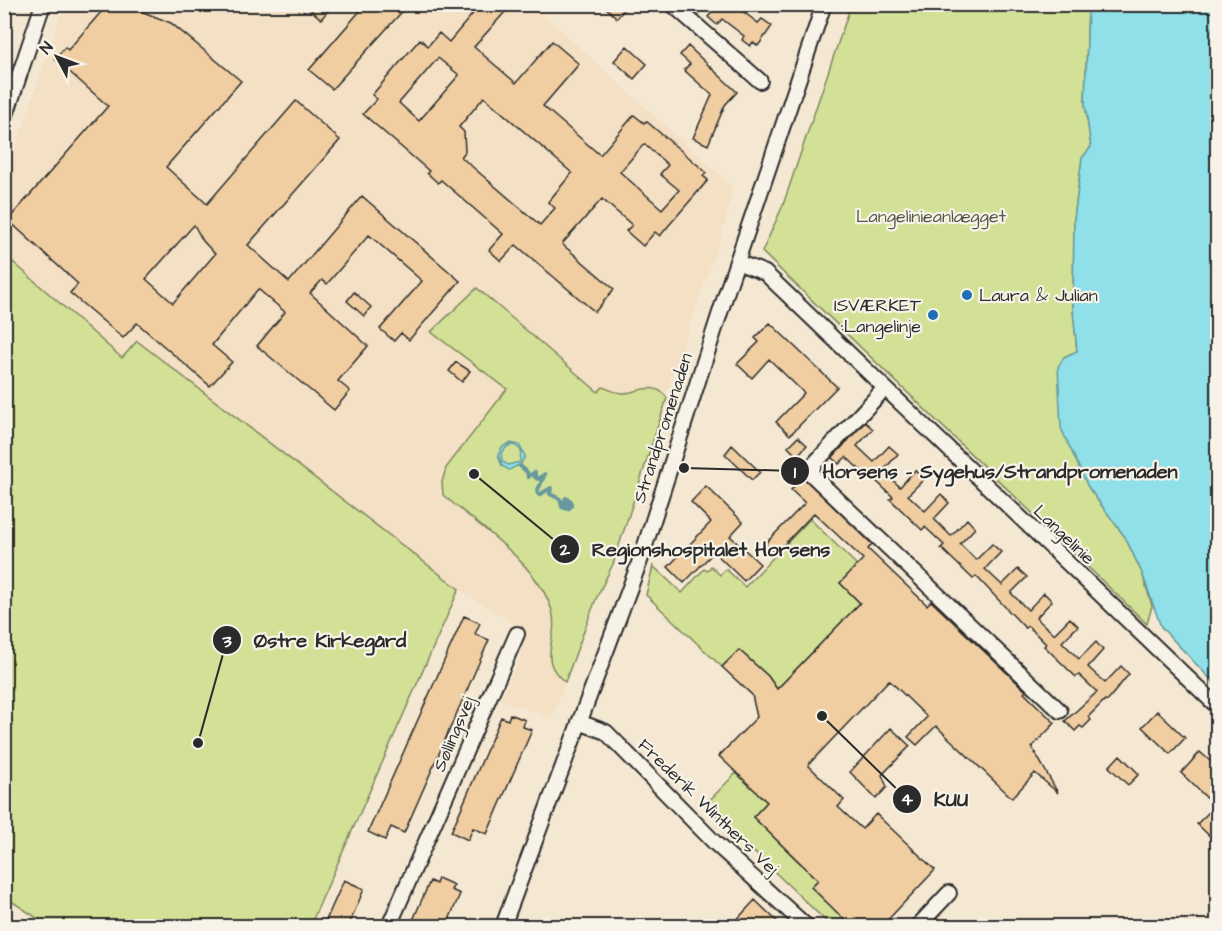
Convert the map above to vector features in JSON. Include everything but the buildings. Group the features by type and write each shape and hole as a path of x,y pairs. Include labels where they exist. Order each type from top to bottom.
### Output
{"street":[{"path":"4,121 43,4"},
{"path":"672,4 760,81"},
{"name":"Strandpromenaden","path":"503,927 641,558 824,4"},
{"name":"Langelinie","path":"737,262 765,273 1218,707"},
{"path":"885,388 814,464 811,474 1060,711"},
{"name":"Søllingsvej","path":"389,927 517,634"},
{"name":"Frederik Winthers Vej","path":"579,722 606,732 715,843 806,927"},
{"path":"918,927 949,893"}],"shaded area":[{"path":"64,5 533,5 733,187 725,225 552,719 501,700 520,657 525,631 459,589 137,341 122,359 5,255 5,180"}],"green space":[{"name":"Langelinieanlægget","path":"851,5 1088,5 1085,104 1091,147 1082,158 1074,219 1073,310 1077,351 1064,357 1088,487 1125,537 1142,573 1152,606 1147,624 762,252 783,205"},
{"path":"5,255 122,358 137,341 459,589 310,926 49,926 5,897"},
{"path":"477,288 598,392 603,387 624,393 654,389 663,393 667,398 613,564 596,599 565,682 551,665 550,648 554,621 545,594 521,562 506,547 443,495 442,482 446,468 507,389 431,332"},
{"path":"810,519 857,565 840,583 860,603 777,689 768,676 739,650 722,667 646,595 653,566 682,593 704,569 707,571 711,566 720,575 726,569 745,587"},
{"path":"736,773 767,802 753,817 812,875 823,875 811,887 852,926 831,926 705,805"}],"water":[{"path":"1088,5 1217,5 1217,686 1161,627 1142,573 1125,537 1088,487 1061,428 1058,367 1064,357 1077,351 1073,310 1074,219 1082,158 1091,147 1085,104"},
{"path":"510,443 519,445 525,456 521,464 509,470 502,466 498,455 502,447","holes":["514,445 521,450 520,462 508,465 502,461 501,453 508,446"]}],"waterway":[{"path":"520,466 527,472 528,477 535,472 535,477 538,479 545,474 537,492 539,495 551,488 550,494 560,499 562,507 568,509 571,506 571,501 566,498 563,503 567,506 570,503 566,501 568,504"}],"place":[{"name":"Laura & Julian","path":"967,295"},
{"name":"ISVÆRKET :Langelinje","path":"933,315"},
{"name":"Horsens - Sygehus/Strandpromenaden","path":"684,468"},
{"name":"Regionshospitalet Horsens","path":"474,474"},
{"name":"KUU","path":"822,716"},
{"name":"Østre Kirkegård","path":"198,743"}]}
